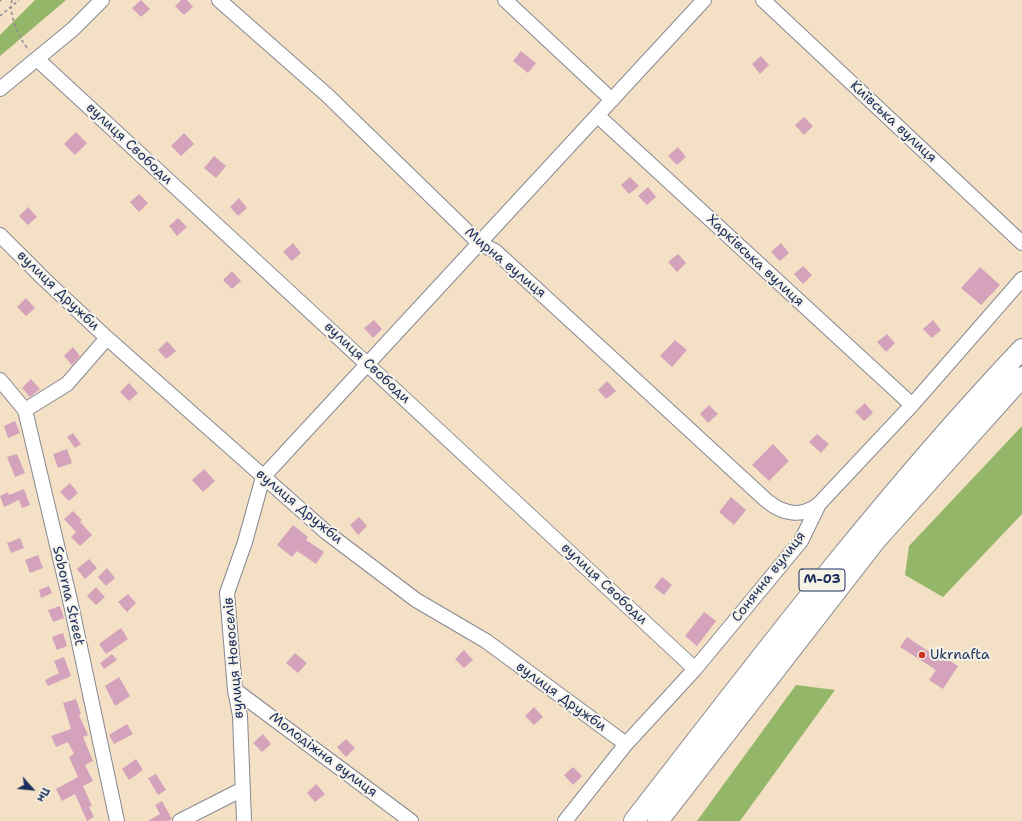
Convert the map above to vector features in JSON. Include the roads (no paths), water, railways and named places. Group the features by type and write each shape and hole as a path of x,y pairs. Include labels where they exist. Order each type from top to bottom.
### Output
{"highway":[{"name":"М-03","path":"634,821 867,524 954,422 1022,349"},
{"name":"М-03","path":"658,821 875,541 1022,377"}],"street":[{"path":"0,90 37,59 102,0"},
{"name":"Мирна вулиця","path":"219,0 327,95 478,243 495,251 773,506 784,512 797,514 809,511 819,504"},
{"path":"505,0 612,100"},
{"path":"263,477 704,0"},
{"name":"Київська вулиця","path":"764,0 1022,243"},
{"name":"вулиця Свободи","path":"37,59 695,669"},
{"name":"Харківська вулиця","path":"598,116 912,405"},
{"name":"вулиця Дружби","path":"0,235 107,338 326,532 404,591 486,641 626,744"},
{"name":"Сонячна вулиця","path":"565,821 626,744 695,669 801,541 819,504 912,405 1022,279"},
{"path":"25,410 67,384 107,338"},
{"name":"Soborna Street","path":"0,380 25,410 70,600 117,821"},
{"name":"вулиця Новоселів","path":"244,821 240,716 235,690 227,593 245,542 263,477"},
{"name":"Молодіжна вулиця","path":"235,690 411,821"},
{"path":"180,821 243,789"}],"place":[{"name":"Ukrnafta","path":"922,655"}]}
